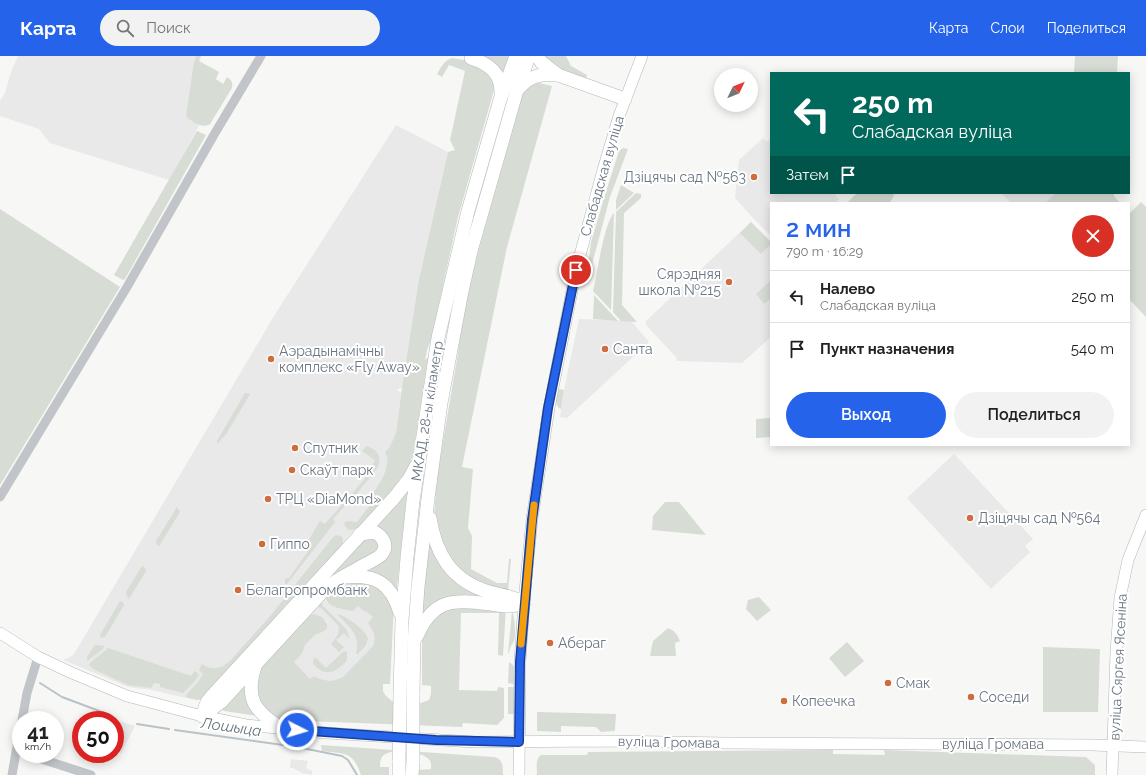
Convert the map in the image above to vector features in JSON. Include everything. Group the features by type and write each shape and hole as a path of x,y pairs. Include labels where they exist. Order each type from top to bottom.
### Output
{"highway":[{"name":"МКАД, 28-ы кіламетр","path":"399,775 402,620 407,558 419,457 438,338 468,211 500,100 516,56"},
{"name":"МКАД, 28-ы кіламетр","path":"413,768 414,643 428,498 441,404 461,296 471,252 517,90 529,56"},
{"path":"537,56 541,62 558,74 625,98"},
{"path":"469,57 485,63 494,72 500,84 500,100"},
{"path":"517,90 528,79 544,74 558,74"},
{"path":"198,715 212,696 394,498 409,479 415,469 419,457"},
{"path":"428,498 432,531 436,545 448,565 464,580 476,587 524,602"},
{"path":"198,715 221,702 324,590 336,580 376,558 383,551 385,547 384,542 378,534 374,532 360,534"},
{"path":"343,577 366,577 381,583 394,597 402,620"},
{"path":"414,643 427,618 434,610 448,603 465,601 510,606 524,602"},
{"path":"256,664 250,686 254,704 264,716 282,729"}],"main road":[{"name":"Слабадская вуліца","path":"519,775 520,662 524,602 532,520 548,408 576,270 619,116 642,56"},
{"name":"вуліца Сяргея Ясеніна","path":"1112,775 1116,652 1120,598 1128,560 1146,515"},
{"name":"вуліца Громава","path":"0,633 38,657 78,676 127,696 198,715 246,725 282,729 436,740 519,742 604,741 726,744 1146,747"}],"street":[{"path":"0,497 127,287 260,56"},
{"path":"24,711 27,693 38,657"},
{"path":"12,775 15,763"},
{"path":"54,763 91,775"}],"shaded area":[{"path":"18,56 196,56 186,116 190,121 200,124 169,180 50,143 39,129 0,116 0,101 5,93 11,72"},
{"path":"196,56 201,56 199,61 219,72 216,79 223,84 227,77 232,83 232,88 210,124 204,126 197,124 186,116"},
{"path":"483,56 509,56 503,75 490,60"},
{"path":"540,56 566,56 571,66 587,75 586,79 548,64"},
{"path":"1075,56 1118,56 1117,72 1074,72"},
{"path":"452,58 470,61 491,75 494,90 458,217 431,340 427,350 425,360 428,357 413,454 408,471 391,494 380,503 357,529 349,530 344,523 348,521 357,522 374,500 371,496 381,481 386,469 387,457 385,452 390,447 396,433 419,279 448,152 455,150 450,140 465,71 449,65 442,77 437,74 441,67"},
{"path":"539,83 552,86 507,247 462,467 473,469 468,528 472,536 471,569 497,583 507,583 509,559 511,559 508,591 471,581 445,555 434,516 437,477 458,353 462,319 477,256 523,93 530,86"},
{"path":"396,125 448,152 419,279 402,387 397,390 401,393 388,495 347,538 206,696 200,700 128,687 63,660 74,654 274,316"},
{"path":"197,131 206,135 125,279 123,280 114,275"},
{"name":"Дзіцячы сад №563","path":"763,138 767,142 770,140 770,194 836,194 839,199 836,202 770,202 770,235 735,198 739,160"},
{"path":"623,148 628,149 610,197 591,268 588,267 591,242 619,151"},
{"path":"621,185 634,193 616,210 616,200"},
{"path":"636,193 641,194 641,198 624,213 622,305 637,322 621,321 613,312 616,212"},
{"path":"856,194 894,195 890,202 848,202"},
{"path":"1002,194 1055,194 1046,202 1010,202"},
{"path":"1055,194 1114,194 1119,202 1046,202"},
{"path":"1141,202 1146,207 1146,317 1130,300 1130,213"},
{"path":"0,209 120,287 0,485"},
{"path":"614,213 611,310 593,291 604,238 610,219"},
{"name":"Сярэдняя школа №215","path":"751,222 770,241 770,338 742,363 677,361 676,357 646,325 646,321"},
{"path":"751,222 770,241 770,245 761,254 740,233"},
{"path":"770,281 770,299 764,304 756,294"},
{"path":"594,295 618,321 593,319"},
{"path":"579,319 631,321 649,342 567,418 560,417 564,390"},
{"path":"559,389 564,390 561,409 556,403"},
{"path":"245,393 250,394 225,436 218,444 217,441"},
{"path":"770,418 770,437 756,438 756,419"},
{"path":"366,446 376,451 378,454 378,467 351,501 349,501 333,519 335,522 287,584 285,584 285,579 289,578 309,550 305,546 320,521 325,524 364,480 375,460 362,451"},
{"name":"Дзіцячы сад №564","path":"954,454 1033,539 1025,546 1030,552 991,589 907,498"},
{"path":"408,484 396,597 364,573 384,555 371,528"},
{"path":"665,502 679,502 706,535 652,530 653,516"},
{"path":"177,507 180,512 159,546 156,544 156,541"},
{"path":"337,535 342,537 343,544 282,609 266,631 204,698 197,700 186,697 203,674 199,670 202,664 209,668 216,668 223,666 230,661 271,615 334,536"},
{"path":"364,535 375,535 380,549 325,583"},
{"path":"431,540 445,566 509,599 463,597 424,615 421,614 429,542"},
{"path":"142,566 146,569 146,571 129,599 126,592"},
{"path":"373,581 394,604 390,684 383,684 383,691 392,701 421,703 429,700 431,686 422,685 422,631 443,608 506,607 503,656 498,655 499,613 461,613 459,690 497,691 498,687 504,688 504,718 497,725 463,723 462,727 281,720 273,717 257,701 256,673 304,617 314,614 322,617 327,624 325,631 315,635 305,645 302,654 294,662 310,679 314,676 325,680 340,679 373,646 375,640 374,634 368,623 373,617 358,606 353,611 340,609 329,603 325,596 336,583"},
{"path":"327,592 325,599 327,603 358,606 366,610 373,617 372,628 375,635 373,646 344,677 337,680 328,681 310,679 294,662 302,654 305,645 315,635 325,631 327,628 326,621 304,617"},
{"path":"759,597 771,610 757,621 746,609 748,600"},
{"path":"120,601 123,602 124,605 105,637 101,638 100,635"},
{"path":"321,602 348,633 349,639 344,633 336,640 344,647 339,652 331,644 338,633 338,625 321,608 317,607"},
{"path":"512,611 515,638 508,653"},
{"path":"338,614 355,624 366,634 368,638 366,645 358,654 356,654 356,637"},
{"path":"668,628 676,633 680,641 675,643 676,656 650,656 653,641"},
{"path":"847,642 864,661 845,677 829,658"},
{"path":"95,645 104,646 103,649 87,661 87,657"},
{"path":"1043,647 1100,649 1098,712 1043,712"},
{"path":"108,648 191,676 195,671 199,675 183,693 160,687 160,684 154,683 151,688 128,685 95,670 89,665"},
{"path":"344,651 347,652 346,662 334,671 327,672 320,670 313,664 315,657 326,668"},
{"path":"509,662 515,669 514,684 508,683"},
{"path":"244,679 258,716 224,711 222,709"},
{"path":"508,687 514,687 514,714 508,714"},
{"path":"537,712 616,714 615,730 601,732 596,727 561,726 561,732 537,731"},
{"path":"124,722 135,726 124,747"},
{"path":"321,745 494,757 501,761 503,766 503,775 418,775 418,770 431,769 431,764 428,759 422,755 391,752 384,755 380,764 380,767 389,767 389,775 361,775 355,762 347,755 322,751"},
{"path":"833,750 833,754 885,755 884,750 1086,757 1095,765 1095,775 537,775 537,761 541,755 587,755 588,752"},
{"path":"291,759 308,761 306,768 312,771 312,775 290,768"}],"waterway":[{"name":"Лошыца","path":"40,683 62,697 99,711"},
{"name":"Лошыца","path":"137,724 169,729"},
{"name":"Лошыца","path":"175,730 283,745"},
{"name":"Лошыца","path":"302,748 342,756 348,760 357,775"}],"slow traffic":[{"path":"521,644 534,505"}],"place":[{"name":"Дзіцячы сад №563","path":"754,177"},
{"name":"Сярэдняя школа №215","path":"729,282"},
{"name":"Санта","path":"605,349"},
{"name":"Аэрадынамічны комплекс «Fly Away»","path":"271,359"},
{"name":"Спутник","path":"295,448"},
{"name":"Скаўт парк","path":"292,470"},
{"name":"ТРЦ «DiaMond»","path":"268,499"},
{"name":"Дзіцячы сад №564","path":"970,518"},
{"name":"Гиппо","path":"262,544"},
{"name":"Белагропромбанк","path":"238,590"},
{"name":"Абераг","path":"550,643"},
{"name":"Смак","path":"888,683"},
{"name":"Соседи","path":"971,697"},
{"name":"Копеечка","path":"784,701"}],"route":[{"path":"297,730 436,740 519,742 520,662 532,520 548,408 576,270"}]}
